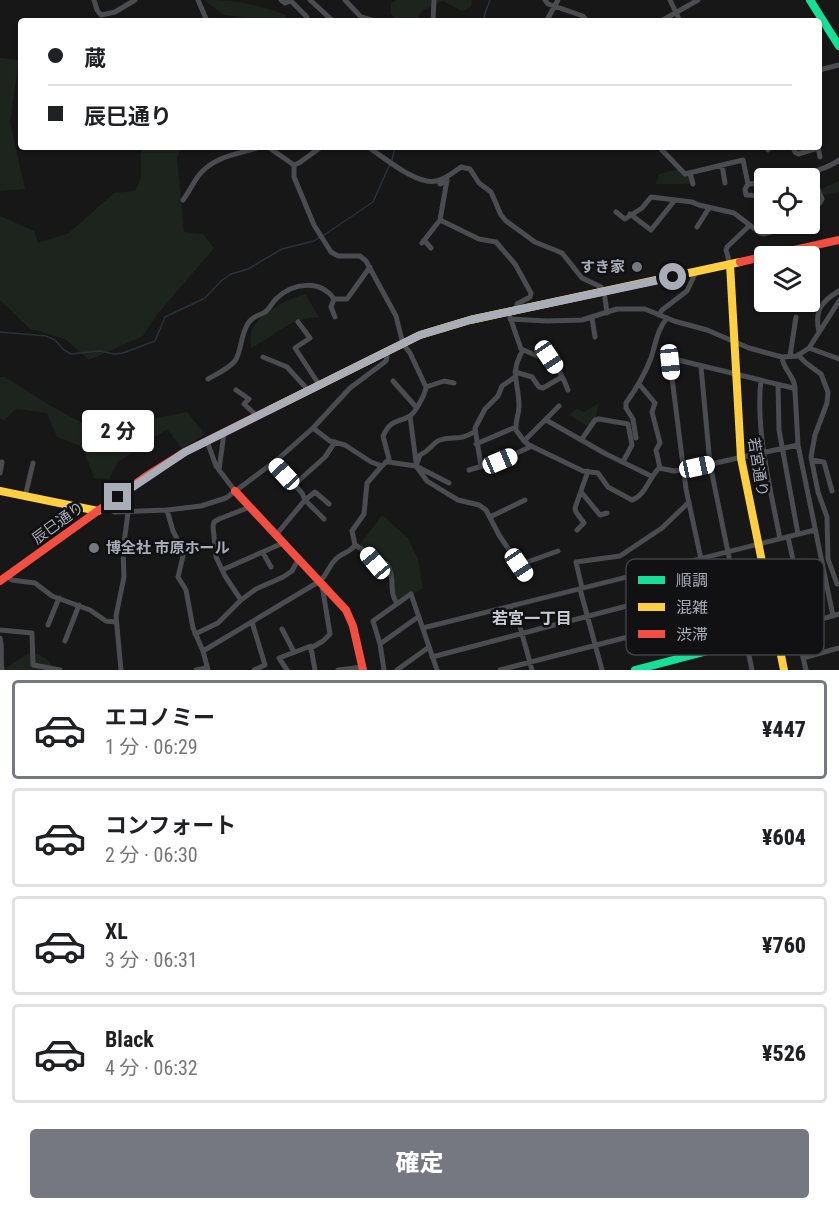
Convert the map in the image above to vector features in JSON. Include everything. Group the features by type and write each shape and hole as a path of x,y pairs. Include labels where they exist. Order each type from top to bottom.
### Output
{"main road":[{"path":"810,0 821,18"},
{"path":"822,19 839,46"},
{"name":"辰巳通り","path":"3,579 165,464 403,344 454,324 512,314 604,291 839,240"},
{"name":"若宮通り","path":"730,264 741,458 762,559"},
{"path":"0,491 25,497 102,508"},
{"path":"235,491 342,604 350,618 363,668"},
{"path":"635,670 662,667 699,655"},
{"name":"若宮通り","path":"781,655 784,670"}],"street":[{"path":"94,0 101,15"},
{"path":"98,18 101,15 115,12 135,0"},
{"path":"198,0 206,18"},
{"path":"282,0 285,3 291,0 307,18"},
{"path":"310,0 330,18"},
{"path":"345,0 364,18"},
{"path":"433,18 434,0"},
{"path":"545,0 548,4 585,18"},
{"path":"548,18 558,0"},
{"path":"670,0 679,18"},
{"path":"666,18 699,0"},
{"path":"822,69 839,65"},
{"path":"183,200 200,173 227,156 249,150"},
{"path":"272,150 294,165"},
{"path":"294,165 317,150"},
{"path":"373,150 414,177 426,182 436,182 439,185 447,180 441,220 423,242 431,248"},
{"path":"662,150 682,173 743,160 748,184 746,195 754,195"},
{"path":"795,150 798,154 809,150"},
{"path":"819,150 820,157"},
{"path":"820,168 839,160"},
{"path":"294,165 294,177 314,225 331,252 338,256 360,256 370,267 396,316 403,344 410,353 426,387 426,392 410,416 394,422 383,436 389,459 367,483 365,508 352,531 355,545 365,551 375,563 387,564 391,570 393,598 397,603"},
{"path":"722,165 725,183"},
{"path":"436,182 461,167 470,169 479,183 491,192 506,221 535,243 562,253 582,278 599,285 604,291 607,313"},
{"path":"690,173 693,184"},
{"path":"748,184 754,184"},
{"path":"616,212 623,219 642,208 651,196 692,202 734,213 754,228"},
{"path":"630,214 651,230 675,200"},
{"path":"697,228 709,208"},
{"path":"441,220 478,239 496,242 506,251 531,293 530,297 517,304 512,314 523,350 518,358 515,375 519,402 516,427 524,441 583,471 598,473 608,487 632,500 639,497 651,476 660,468"},
{"path":"730,264 726,250 749,226"},
{"path":"208,379 234,361 238,355 240,340 249,322 267,311 277,298 288,291 312,285 325,288 334,298 347,299 370,267"},
{"path":"659,315 662,310 687,291 696,272"},
{"path":"819,332 817,324 822,304 825,299 839,291"},
{"path":"334,298 331,307 335,317"},
{"path":"512,314 547,321 591,318 617,309 645,309 749,348 782,357 798,355 809,348 839,302"},
{"path":"790,356 796,317"},
{"path":"591,318 595,337"},
{"path":"636,438 633,419 626,403 639,384 651,357 658,331 667,318"},
{"path":"298,322 309,338 295,348 320,386"},
{"path":"809,348 839,358"},
{"path":"523,350 538,356 545,354 562,376 568,390"},
{"path":"102,508 128,513 167,510 201,506 226,498 274,463 313,428 350,388 386,361 385,353"},
{"path":"798,355 821,374 828,392 821,422 815,435 812,460 818,492 827,517 828,559 837,584"},
{"path":"263,357 287,367 309,391"},
{"path":"782,357 783,365 795,382 798,445 822,559"},
{"path":"795,390 678,360 670,362 683,470 701,559 815,530"},
{"path":"701,367 710,464 729,559"},
{"path":"482,466 474,432 480,415 498,396 502,386 515,375 532,377 539,387 543,388 562,376"},
{"path":"761,380 764,453 780,539"},
{"path":"393,381 416,407"},
{"path":"426,387 444,381 454,383"},
{"path":"639,384 655,403 652,412 660,443 656,450 660,468"},
{"path":"778,385 779,430 798,534"},
{"path":"237,390 249,399 244,404 257,416"},
{"path":"524,441 558,406"},
{"path":"410,416 416,448 416,466 427,481 458,500 479,505 486,510 499,535 528,578"},
{"path":"546,420 651,476"},
{"path":"582,439 595,420 628,424 632,445 623,462"},
{"path":"476,444 516,427"},
{"path":"313,428 325,438 345,445 371,462 416,466 448,483"},
{"path":"416,466 420,455 429,451 436,441 465,438 474,432"},
{"path":"219,470 224,433"},
{"path":"207,441 219,470 235,491"},
{"path":"294,484 325,457 334,442"},
{"path":"660,468 683,470 798,445"},
{"path":"469,470 500,461 532,446"},
{"path":"812,460 824,462 832,491"},
{"path":"0,472 2,462"},
{"path":"25,497 33,463"},
{"path":"274,463 324,519"},
{"path":"577,530 584,523 575,508 588,471"},
{"path":"276,535 305,500 316,492 329,504"},
{"path":"582,493 600,514 607,513"},
{"path":"490,517 525,500"},
{"path":"602,670 575,563 620,556 662,528 689,502"},
{"path":"241,600 216,557 213,526 214,522 250,507"},
{"path":"167,510 183,550 178,577 186,590 195,634 203,651 207,669 196,670"},
{"path":"121,670 116,622 124,577 123,550 128,513"},
{"path":"788,537 793,559"},
{"path":"222,570 284,543"},
{"path":"203,651 320,581 325,577 334,560 353,549 355,545"},
{"path":"519,565 558,551"},
{"path":"263,553 271,567"},
{"path":"195,634 218,623 241,600 256,589 284,577 292,571 298,558"},
{"path":"824,566 836,615"},
{"path":"423,628 626,578"},
{"path":"3,579 35,583 52,596 90,610 106,621 116,622"},
{"path":"287,670 279,658 323,641 330,634 324,592 320,581"},
{"path":"384,670 373,621 411,594 437,670"},
{"path":"48,626 59,598"},
{"path":"65,642 79,605"},
{"path":"514,605 532,670"},
{"path":"432,657 626,606"},
{"path":"380,644 418,617"},
{"path":"252,622 265,665 255,670"},
{"path":"282,629 294,652"},
{"path":"0,630 32,633 33,664 60,670"},
{"path":"500,670 626,637"},
{"path":"0,638 3,646 0,663 2,670"},
{"path":"312,646 310,651 315,670"},
{"path":"396,670 429,647"},
{"path":"824,652 839,648"},
{"path":"749,655 752,670"},
{"path":"802,655 806,670"},
{"path":"803,658 814,655"},
{"path":"338,670 363,668"}],"shaded area":[{"path":"204,0 255,5 286,15 286,18 252,18 224,15"},
{"path":"397,0 472,0 471,7 462,11 443,1 422,11 418,18 394,18 391,14 391,3"},
{"path":"0,58 18,60 10,122 25,189 0,191"},
{"path":"141,150 180,150 177,157 184,232 203,234 214,248 156,316 143,336 89,360 65,339 30,329 0,300 0,216 34,231 38,243 69,233 114,193 135,191 141,178"},
{"path":"679,169 690,173 693,184 656,184 659,174"},
{"path":"839,181 839,192 821,195 820,190"},
{"path":"305,294 319,317 290,324 251,348 251,333 265,314"},
{"path":"0,377 5,377 86,425 143,421 187,412 205,434 182,449 167,429 118,462 109,479 94,478 83,447 57,437 47,413 16,409 4,420 0,418"},
{"path":"599,403 595,420 589,427 569,415 576,409 584,412"},
{"path":"382,515 408,538 418,559 423,588 397,603 391,570 387,564 375,563 359,546"},
{"path":"32,651 47,659 54,670 3,670"}],"waterway":[{"path":"485,18 490,0"},
{"path":"392,160 394,150"},
{"path":"324,235 373,202 390,164"},
{"path":"0,332 46,336 55,340 71,354 99,351 123,353 155,341 165,317 205,298 231,274 248,269 282,249 314,241 320,237"}],"traffic: fast":[{"path":"810,0 821,18"},
{"path":"822,19 839,46"},
{"path":"635,670 692,655"}],"traffic: slow":[{"path":"269,410 420,335 470,320 740,262"},
{"path":"730,264 741,458 761,559"},
{"path":"0,491 98,511"},
{"path":"781,655 784,670"}],"traffic: jam":[{"path":"740,262 839,240"},
{"path":"0,581 145,477 185,452 269,410"},
{"path":"235,491 346,610 353,626 363,670"}],"place":[{"name":"すき家","path":"637,267"},
{"name":"博全社 市原ホール","path":"94,548"}],"district":[{"name":"若宮一丁目","path":"532,618"}],"route":[{"path":"118,497 185,452 420,335 470,320 673,277"}]}
